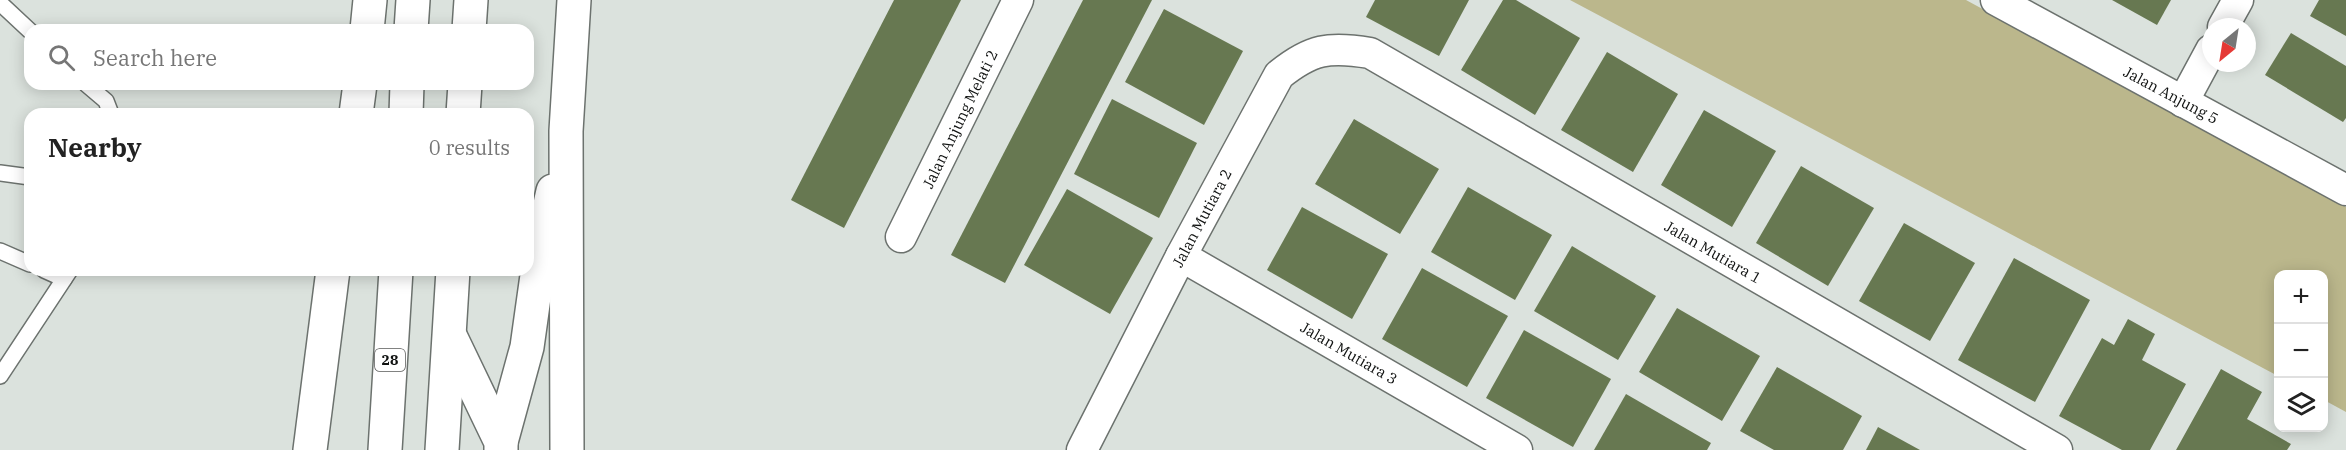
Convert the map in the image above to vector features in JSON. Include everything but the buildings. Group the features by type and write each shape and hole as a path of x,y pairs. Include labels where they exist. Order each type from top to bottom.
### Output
{"highway":[{"path":"367,24 370,0"},
{"path":"411,24 413,0"},
{"path":"469,24 471,0"},
{"path":"567,450 566,131 574,0"},
{"path":"357,108 359,90"},
{"path":"406,108 407,90"},
{"path":"463,108 465,90"},
{"path":"501,446 527,347 542,240 566,131"},
{"path":"310,450 332,276"},
{"name":"28","path":"385,450 396,276"},
{"path":"442,450 453,276"},
{"path":"449,334 501,446"}],"street":[{"name":"Jalan Anjung Melati 2","path":"901,237 1018,0"},
{"name":"Jalan Anjung 5","path":"1996,0 2346,190"},
{"path":"2228,18 2238,0"},
{"name":"Jalan Mutiara 2","path":"1082,450 1181,256 1279,75 1300,58 1324,51 1345,49 1370,53"},
{"name":"Jalan Mutiara 1","path":"1370,53 2057,450"},
{"path":"2183,102 2202,67"},
{"name":"Jalan Mutiara 3","path":"1181,256 1517,450"}],"lane":[{"path":"0,3 24,26"},
{"path":"93,90 106,101 109,108"},
{"path":"0,173 24,176"},
{"path":"0,251 24,261"},
{"path":"0,376 66,276"}],"shaded area":[{"path":"1570,0 1966,0 2346,207 2346,412 2328,402 2328,270 2274,270 2274,374"}]}
